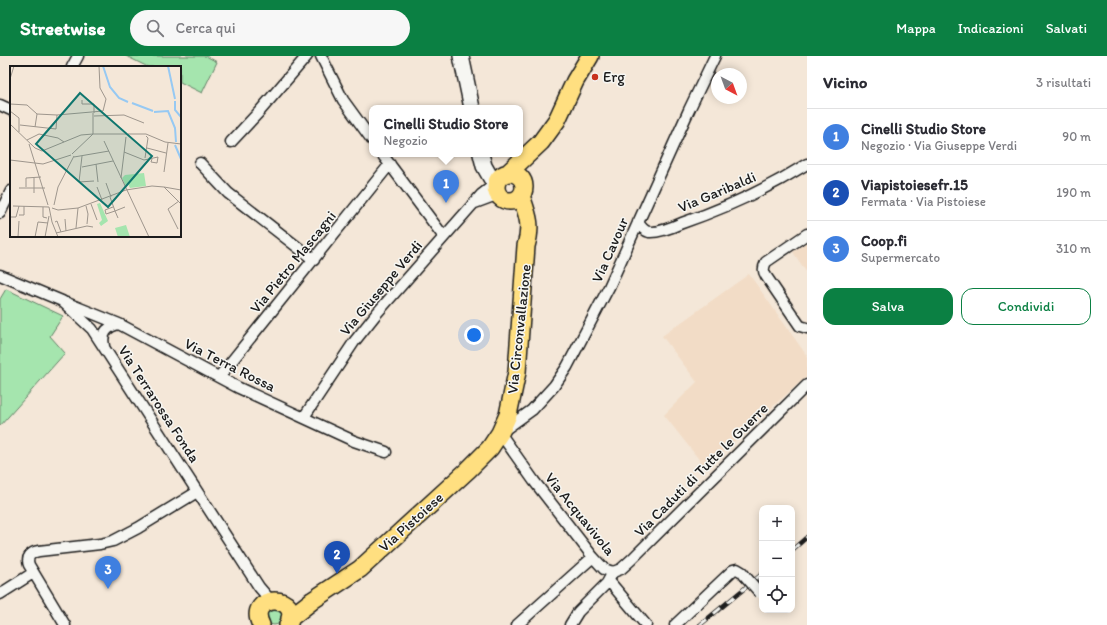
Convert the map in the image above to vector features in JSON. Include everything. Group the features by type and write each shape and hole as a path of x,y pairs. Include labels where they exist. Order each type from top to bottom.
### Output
{"main road":[{"path":"461,56 471,105"},
{"path":"484,157 509,187 557,120 575,82 590,56"},
{"name":"Via Circonvallazione","path":"500,433 508,415 517,372 526,246 530,232 530,228 509,187"},
{"name":"Via Pistoiese","path":"272,616 313,600 360,569 468,470 490,448 500,433"}],"street":[{"path":"73,66 78,56"},
{"path":"231,142 306,56"},
{"path":"321,56 343,100 369,136"},
{"name":"Via Cavour","path":"500,433 532,410 554,386 568,367 610,287 689,110 716,56"},
{"path":"0,105 10,110"},
{"path":"384,157 444,237"},
{"path":"200,163 228,193 314,260"},
{"name":"Via Pietro Mascagni","path":"219,377 390,164"},
{"name":"Via Garibaldi","path":"638,222 643,229 648,232 671,227 740,201 807,164"},
{"name":"Via Giuseppe Verdi","path":"304,417 370,322 484,192 490,188 509,187"},
{"path":"0,213 10,193"},
{"path":"807,234 766,262 763,266 764,272 800,326 807,328"},
{"name":"Via Terrarossa Fonda","path":"0,275 62,301 92,329 259,587 272,616"},
{"name":"Via Terra Rossa","path":"62,301 119,324 239,388 354,441 386,452"},
{"path":"104,346 104,333 110,327 119,324"},
{"name":"Via Caduti di Tutte le Guerre","path":"611,576 632,560 807,385"},
{"name":"Via Acquavivola","path":"500,433 534,481 593,557 611,576 578,612 570,625"},
{"path":"65,625 29,565 28,558 34,552 113,541 138,528 197,492"},
{"path":"517,625 593,557"},
{"path":"675,625 733,570 737,569 742,572 759,592"},
{"path":"0,594 34,573"},
{"path":"611,576 646,625"}],"shaded area":[{"path":"807,242 807,273 793,252"},
{"path":"749,274 807,356 807,376 705,467 664,415 697,382 662,336"}],"green space":[{"path":"126,56 206,56 217,62 202,93 181,82 181,66 146,66"},
{"path":"6,289 63,316 50,336 65,353 0,426 0,299"},
{"path":"274,609 280,611 282,617 280,623 274,625 268,623 266,617 268,611"}],"railway":[{"path":"795,547 807,537"},
{"path":"700,625 759,576"}],"place":[{"name":"Erg","path":"595,77"},
{"name":"Cinelli Studio Store","path":"446,203"},
{"name":"Viapistoiesefr.15","path":"337,574"},
{"name":"Coop.fi","path":"108,589"}]}
